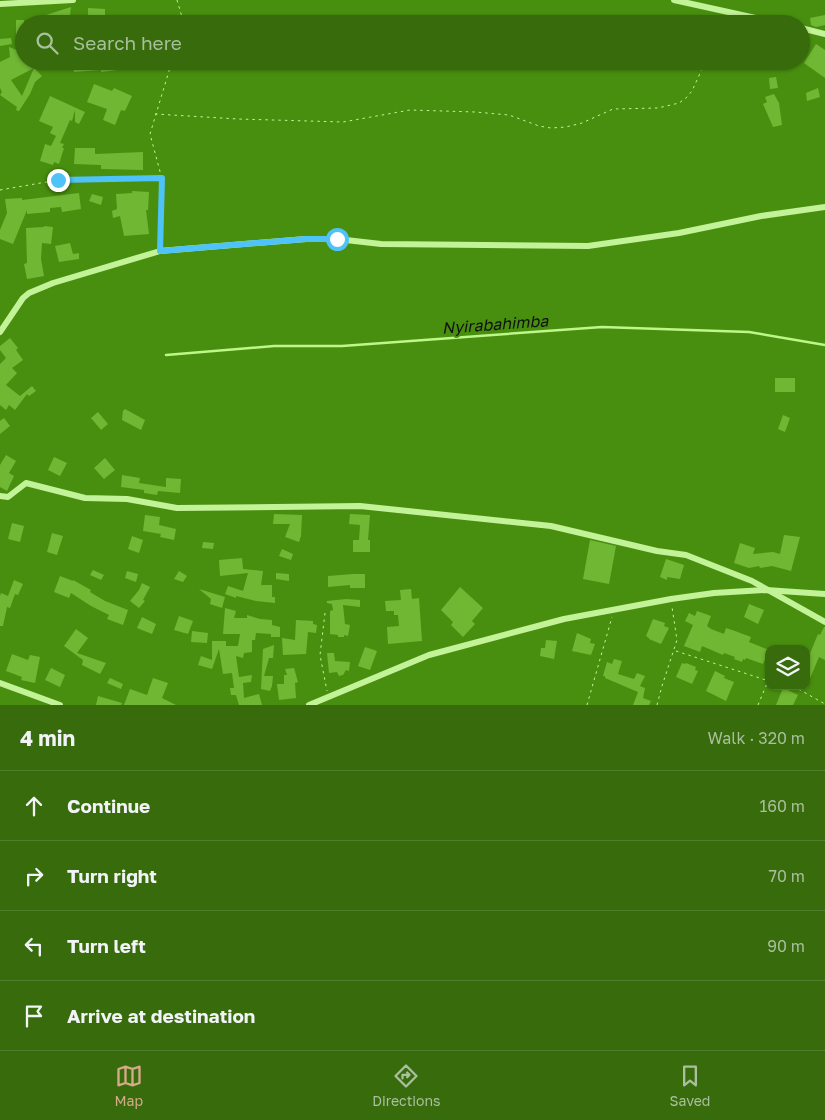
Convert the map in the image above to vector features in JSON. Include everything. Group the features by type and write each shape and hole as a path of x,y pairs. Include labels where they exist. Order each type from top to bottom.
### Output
{"street":[{"path":"0,4 74,0"},
{"path":"674,0 742,15"},
{"path":"810,30 825,34"},
{"path":"0,332 23,298 29,293 53,283 160,251 306,239 337,239 381,244 588,246 679,234 760,216 825,207"},
{"path":"0,496 8,497 26,482 85,498 121,499 178,508 360,506 551,526 657,551 686,555 752,581 825,622"},
{"path":"309,705 430,655 564,619 714,593 766,590 825,594"},
{"path":"0,683 60,705"}],"path":[{"path":"177,0 181,15"},
{"path":"160,251 162,178 150,134 169,70"},
{"path":"155,114 343,122 410,110 493,113 508,115 539,126 551,128 566,127 582,123 613,109 658,108 679,103 692,91 702,70"},
{"path":"0,190 58,180 162,178"},
{"path":"657,705 677,640 671,599"},
{"path":"587,705 614,609"},
{"path":"324,613 320,655 328,696"},
{"path":"675,650 765,680"},
{"path":"758,705 765,690"},
{"path":"800,690 825,704"}],"building":[{"path":"71,7 70,15 46,15"},
{"path":"88,8 105,9 105,15 88,15"},
{"path":"825,15 825,25 816,27 811,25 810,18"},
{"path":"11,38 12,44 0,46 0,39"},
{"path":"816,44 825,50 825,78 810,67 810,54"},
{"path":"9,47 15,49 15,70 30,70 11,80 22,96 33,70 36,70 42,76 35,82 19,111 16,110 17,107 0,95 2,92 0,88 0,62 10,57"},
{"path":"74,70 101,70 74,72"},
{"path":"101,70 117,70 101,72"},
{"path":"776,77 778,88 770,89 769,78"},
{"path":"94,84 112,91 114,88 132,96 125,111 121,110 115,125 103,120 107,109 87,102"},
{"path":"818,88 820,97 807,101 806,93"},
{"path":"774,94 779,103 782,125 773,127 763,104 767,102 765,97"},
{"path":"50,96 85,112 79,124 75,122 75,110 72,121 70,120 60,143 64,144 62,148 64,148 59,164 54,162 53,165 40,161 45,144 51,146 56,136 50,133 53,127 39,121"},
{"path":"75,148 95,148 95,154 143,152 143,170 101,169 101,165 74,164"},
{"path":"132,191 149,192 148,210 146,210 149,234 124,236 120,216 113,218 112,211 117,209 116,194 132,193"},
{"path":"79,193 81,209 62,212 61,207 50,208 50,212 27,214 27,210 13,244 0,239 0,230 7,213 5,199 22,198 22,200"},
{"path":"92,194 103,197 101,205 89,201"},
{"path":"53,227 51,244 42,243 41,259 44,276 27,279 24,264 27,263 26,228"},
{"path":"70,243 73,254 79,253 79,259 59,262 55,246"},
{"path":"10,338 18,348 16,350 23,360 12,368 17,373 6,385 20,396 32,386 36,391 29,396 27,394 15,410 9,405 6,410 0,405 0,364 6,358 0,350 0,346"},
{"path":"775,378 795,378 795,392 775,392"},
{"path":"125,409 145,420 141,430 122,420"},
{"path":"98,412 108,424 101,430 91,418"},
{"path":"783,415 790,418 785,432 778,429"},
{"path":"4,418 10,426 0,434 0,421"},
{"path":"6,455 16,461 9,473 14,476 7,491 0,487 0,465"},
{"path":"54,457 67,463 60,476 48,470"},
{"path":"105,458 115,470 104,479 94,468"},
{"path":"122,475 140,478 139,483 166,487 166,478 181,479 180,493 158,491 157,495 144,493 144,490 121,487"},
{"path":"274,514 302,515 299,542 285,537 290,524 273,524"},
{"path":"350,514 370,515 368,540 370,540 370,552 353,552 353,540 359,540 360,525 349,524"},
{"path":"145,515 160,517 159,525 176,529 174,540 160,537 161,534 143,531"},
{"path":"12,523 24,526 20,542 8,539"},
{"path":"52,533 63,536 57,555 47,552"},
{"path":"784,535 800,537 791,571 772,566 749,568 734,563 740,543 755,548 753,554 773,552 780,554"},
{"path":"132,536 143,540 139,553 128,549"},
{"path":"590,540 616,546 609,584 583,579"},
{"path":"203,542 214,543 213,549 202,548"},
{"path":"282,549 293,554 291,560 279,556"},
{"path":"242,558 243,569 263,571 261,585 272,585 272,597 275,597 275,603 236,596 236,598 225,594 228,586 243,591 248,573 220,576 219,560"},
{"path":"666,559 684,565 680,579 667,577 667,580 660,577"},
{"path":"93,570 104,575 101,580 90,575"},
{"path":"127,571 138,574 136,582 125,578"},
{"path":"179,571 187,576 183,582 174,579"},
{"path":"276,573 289,574 289,581 276,579"},
{"path":"365,574 365,588 350,588 350,585 328,587 328,576"},
{"path":"60,576 73,580 91,590 90,592 105,601 128,610 123,625 107,619 109,615 71,593 69,598 54,592"},
{"path":"14,580 23,584 18,595 15,594 10,608 7,607 3,626 0,626 0,596 1,593 8,596"},
{"path":"142,583 150,587 143,600 145,601 139,608 130,601"},
{"path":"460,587 483,608 472,621 475,624 463,637 451,625 453,622 441,610"},
{"path":"199,589 225,597 222,608 210,604 211,599"},
{"path":"411,589 412,599 419,598 422,641 388,644 387,627 399,626 398,615 394,615 394,611 386,611 385,601 401,600 400,590"},
{"path":"360,600 360,607 343,605 345,624 350,625 348,636 338,637 338,635 330,634 330,611 333,610 332,604 327,603 327,601"},
{"path":"749,604 764,610 758,624 744,617"},
{"path":"225,608 236,611 234,618 247,618 247,615 272,620 272,625 280,627 280,637 256,633 255,640 252,640 252,652 244,653 243,658 236,656 239,677 252,675 251,682 243,683 244,698 259,694 262,705 239,705 236,695 231,695 230,688 234,688 232,673 223,674 219,649 212,669 198,665 201,656 212,660 212,641 226,641 226,646 238,646 240,634 223,634"},
{"path":"697,611 711,616 707,626 724,634 726,628 751,637 749,642 765,648 763,664 746,658 742,662 734,659 735,657 724,653 723,655 702,646 700,652 684,646 693,625 685,621 689,613 695,616"},
{"path":"179,616 193,621 188,634 174,630"},
{"path":"142,617 156,624 152,634 137,628"},
{"path":"653,619 665,623 664,626 669,628 661,644 646,636"},
{"path":"296,620 313,621 313,624 317,625 316,633 308,632 306,654 283,655 282,638 295,640"},
{"path":"825,627 825,660 819,657 810,678 810,653 818,634 820,635"},
{"path":"76,629 88,638 77,653 106,663 100,674 82,665 83,660 64,646"},
{"path":"192,631 208,633 207,643 191,642"},
{"path":"577,633 591,639 590,643 595,644 591,655 572,651"},
{"path":"546,640 557,641 554,659 540,656 541,648 545,648"},
{"path":"274,645 273,658 269,658 264,676 273,676 270,691 261,689 263,649"},
{"path":"365,647 377,651 370,670 358,666"},
{"path":"327,653 334,653 335,661 350,662 349,671 346,670 343,675 339,676 337,672 329,673"},
{"path":"12,654 28,660 30,655 40,657 35,683 21,680 22,677 6,671"},
{"path":"614,659 622,661 618,674 634,679 637,673 645,676 640,686 645,688 643,698 651,701 649,705 633,705 638,692 603,676 607,662 612,664"},
{"path":"682,663 696,667 695,670 698,671 692,684 676,677"},
{"path":"51,668 65,675 60,687 45,680"},
{"path":"294,668 298,682 295,683 296,698 279,700 277,684 284,684 284,675 287,675 285,669"},
{"path":"715,671 725,676 724,678 734,682 726,701 706,691"},
{"path":"110,678 123,684 121,689 107,683"},
{"path":"153,678 168,683 162,698 176,705 124,705 130,689 147,695"},
{"path":"782,690 787,690 798,695 793,705 776,705"},
{"path":"98,696 122,703 121,705 96,705"}],"waterway":[{"name":"Nyirabahimba","path":"166,355 274,346 342,346 602,327 749,332 825,345"}],"route":[{"path":"58,180 162,178 160,251 306,239 337,239"}]}
